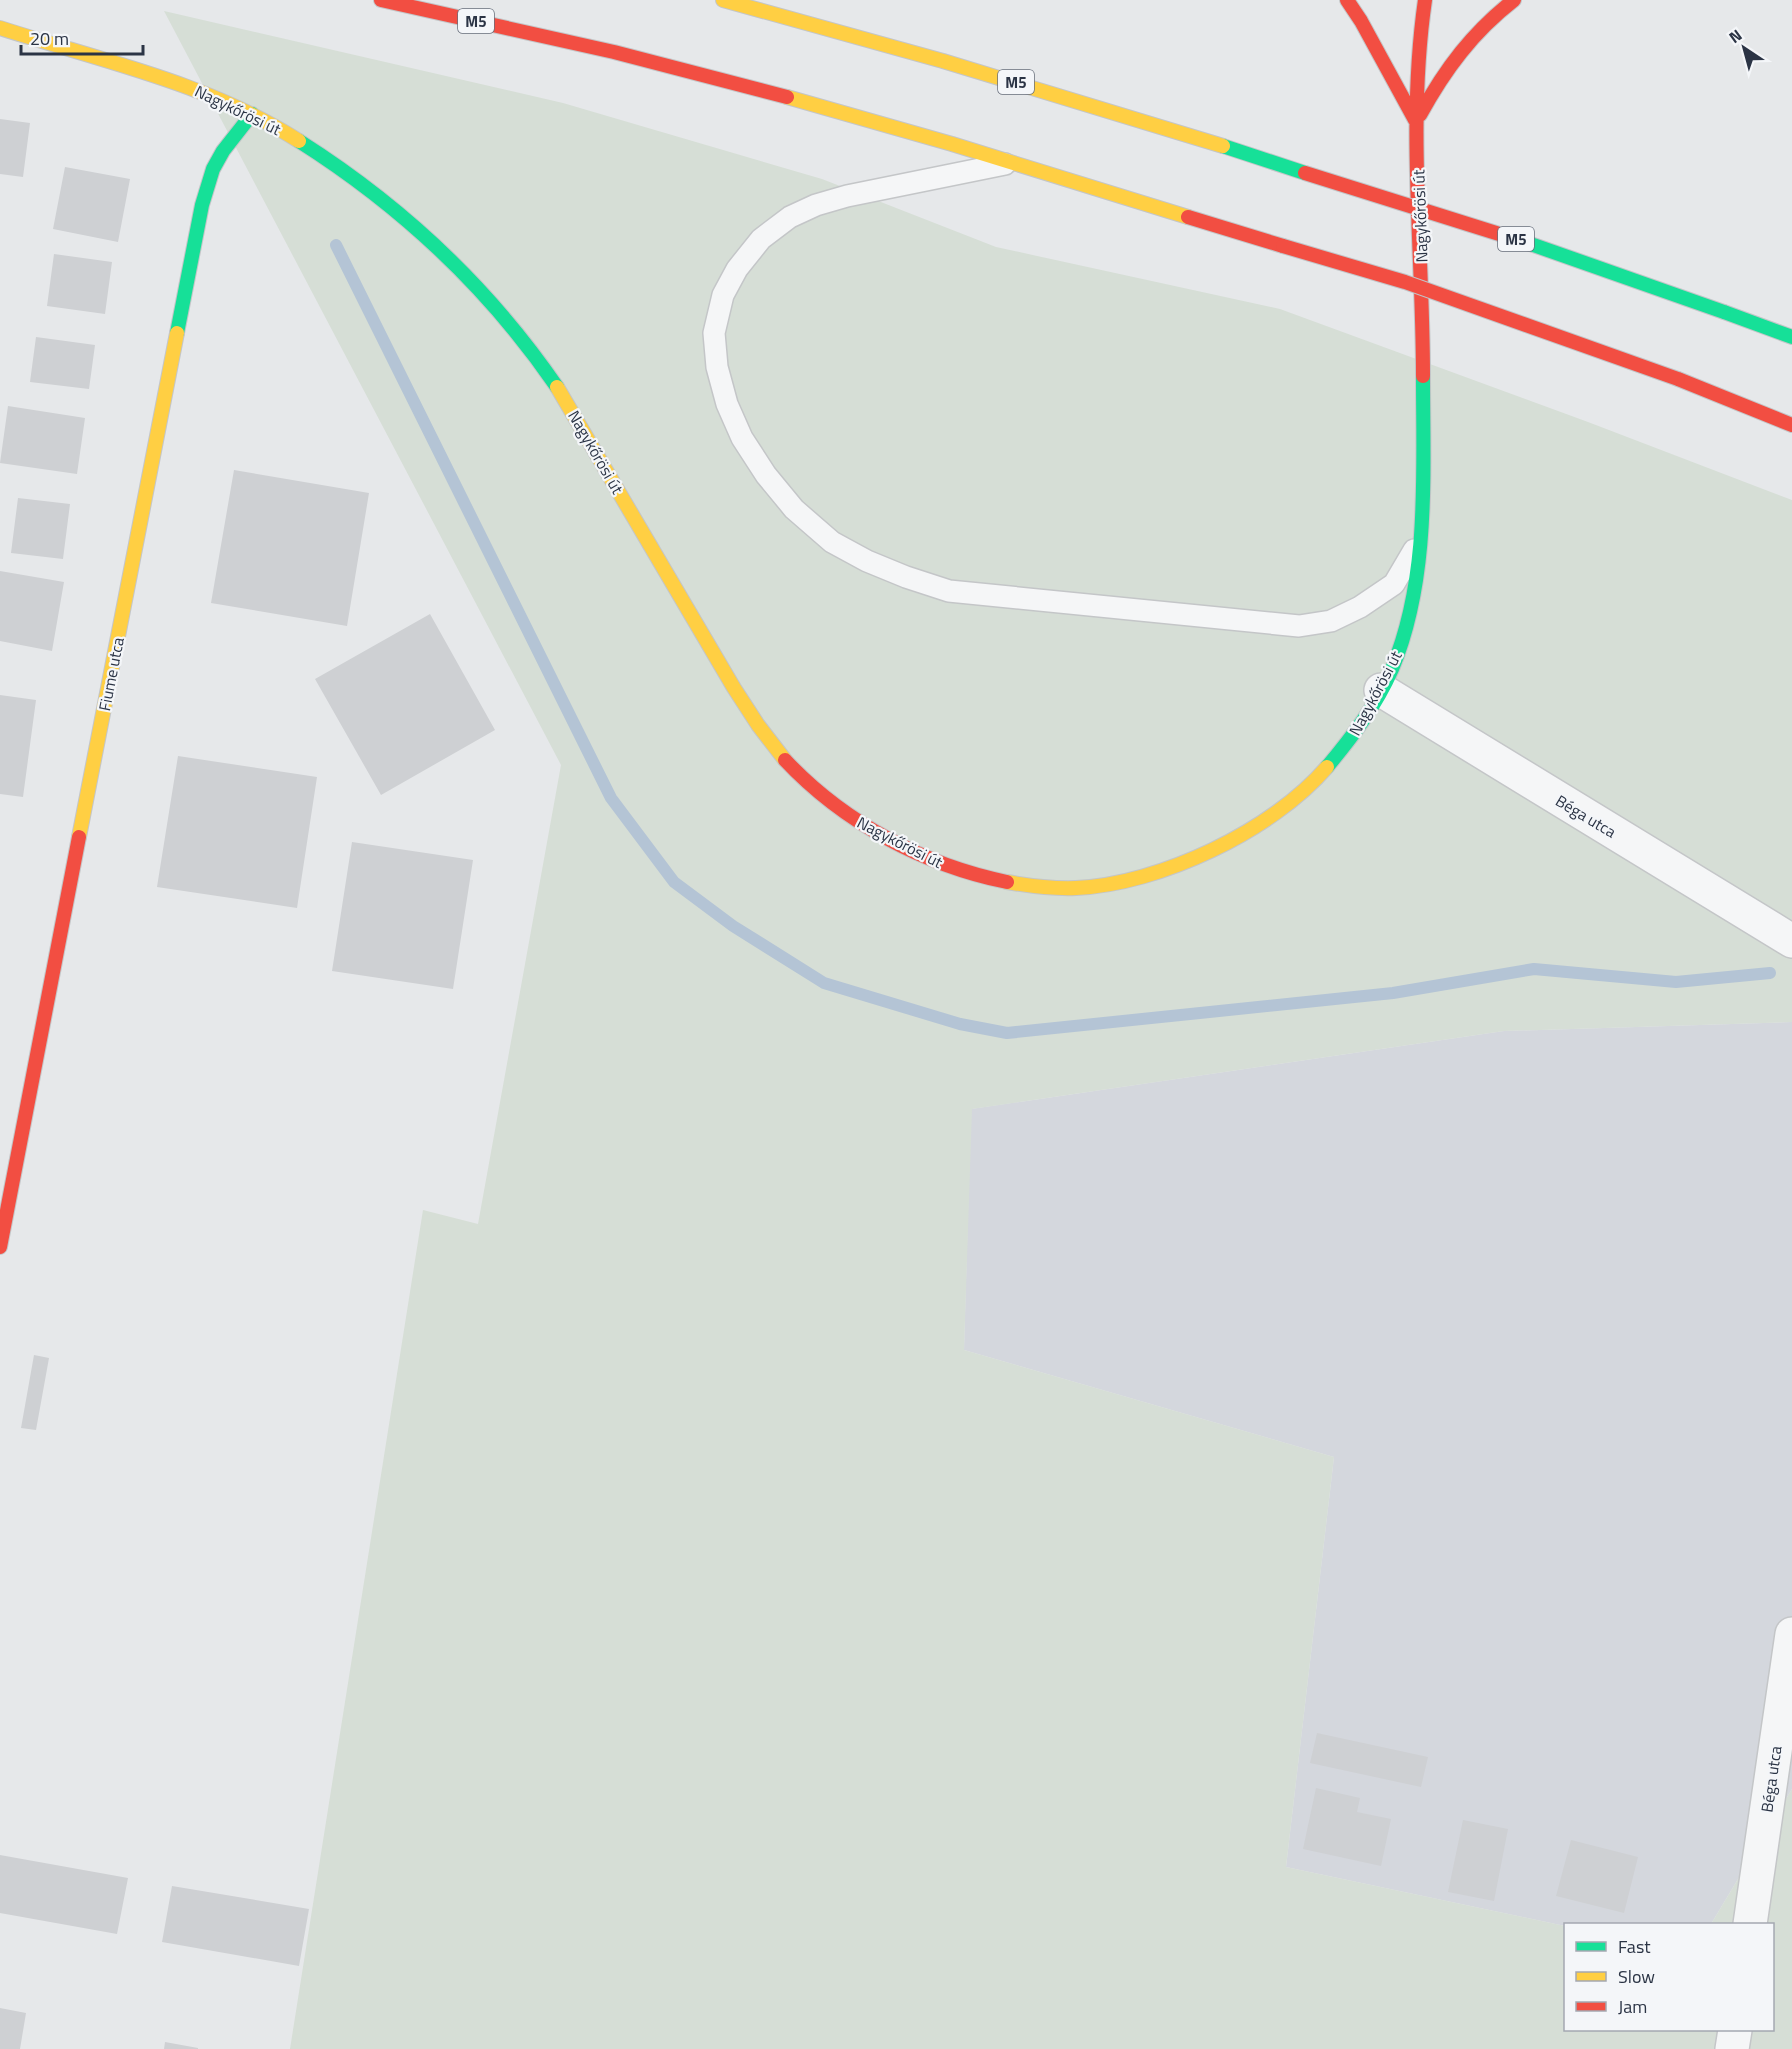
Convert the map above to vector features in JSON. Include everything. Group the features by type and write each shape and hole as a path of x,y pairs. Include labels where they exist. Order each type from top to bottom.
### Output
{"main road":[{"name":"M5","path":"381,0 750,87 1014,162 1405,282 1548,331 1792,425"},
{"name":"M5","path":"723,0 844,32 1120,112 1550,250 1792,337"},
{"path":"1347,0 1416,122"},
{"name":"Nagykőrösi út","path":"0,28 191,87 252,114 323,155 359,181 428,239 495,304 524,341 562,394 745,708 782,758 824,798 865,826 898,844 953,868 978,877 1038,886 1098,886 1194,858 1225,843 1276,812 1326,770 1346,746 1381,690 1398,653 1406,627 1415,581 1420,539 1424,328 1416,122 1418,58 1425,0"},
{"path":"1416,122 1439,78 1460,49 1492,17 1514,0"},
{"name":"Fiume utca","path":"0,1247 202,205 213,169 223,151 252,114"}],"street":[{"name":"Béga utca","path":"1381,690 1792,941"},
{"name":"Béga utca","path":"1750,1923 1792,1634"},
{"path":"1732,2049 1735,2031"}],"lane":[{"path":"1014,162 847,196 816,205 790,217 761,239 737,269 723,295 714,333 717,367 727,404 742,438 766,475 794,509 832,542 867,561 949,591 1299,626 1331,621 1360,607 1394,584 1420,539"}],"shaded area":[{"path":"164,11 563,103 822,179 996,247 1280,309 1792,500 1792,1022 1504,1031 972,1109 964,1350 1334,1457 1286,1867 1564,1926 1564,2031 1774,2031 1774,1923 1712,1923 1792,1789 1792,2049 290,2049 423,1210 478,1224 561,765"},
{"path":"1792,1022 1792,1789 1712,1923 1564,1923 1564,1926 1286,1867 1334,1457 964,1350 971,1109 1504,1031"}],"building":[{"path":"0,119 30,123 23,177 0,174"},
{"path":"65,167 130,179 118,242 53,229"},
{"path":"54,254 112,262 105,314 47,306"},
{"path":"36,337 95,345 89,389 30,382"},
{"path":"8,406 85,418 77,474 0,463"},
{"path":"234,470 369,493 347,626 211,603"},
{"path":"18,498 70,504 63,559 11,553"},
{"path":"0,571 64,582 52,651 0,641"},
{"path":"430,614 495,730 381,795 315,679"},
{"path":"0,695 36,700 23,797 0,794"},
{"path":"178,756 317,777 297,908 157,887"},
{"path":"352,842 473,860 453,989 332,971"},
{"path":"34,1355 49,1358 36,1430 21,1428"},
{"path":"1317,1733 1428,1757 1421,1787 1310,1763"},
{"path":"1316,1788 1360,1798 1357,1812 1391,1819 1381,1866 1303,1849"},
{"path":"1463,1820 1508,1829 1494,1901 1448,1892"},
{"path":"1571,1840 1638,1857 1624,1913 1556,1896"},
{"path":"0,1855 128,1878 117,1934 0,1913"},
{"path":"172,1886 309,1909 299,1966 162,1942"},
{"path":"0,2008 26,2013 20,2049 0,2049"},
{"path":"165,2042 198,2048 198,2049 164,2049"}],"waterway":[{"path":"336,245 611,798 674,882 733,926 824,983 960,1024 1007,1033 1393,993 1534,969 1676,982 1770,973"}],"traffic: fast":[{"path":"177,333 202,205 213,169 223,151 252,114"},
{"path":"299,141 372,193 440,251 502,316 557,387"},
{"path":"1223,146 1305,173"},
{"path":"1525,242 1724,312"},
{"path":"1724,312 1792,337"},
{"path":"1327,767 1379,696 1392,669 1413,598 1422,525 1423,376"}],"traffic: slow":[{"path":"723,0 943,61 1223,146"},
{"path":"0,28 191,88 264,121 299,141"},
{"path":"787,97 952,144 1188,217"},
{"path":"79,837 177,333"},
{"path":"557,387 734,688 758,725 785,760"},
{"path":"1007,882 1041,887 1076,888 1109,884 1178,865 1246,832 1304,790 1327,767"}],"traffic: jam":[{"path":"381,0 614,52 787,97"},
{"path":"1347,0 1361,21 1415,120"},
{"path":"1423,376 1416,141 1417,93 1425,0"},
{"path":"1420,115 1439,82 1461,52 1499,12 1514,0"},
{"path":"1305,173 1525,242"},
{"path":"1188,217 1283,246"},
{"path":"1283,246 1405,282 1678,379"},
{"path":"1678,379 1792,425"},
{"path":"785,760 833,803 859,822 887,838 946,865 1007,882"},
{"path":"0,1247 79,837"}]}
